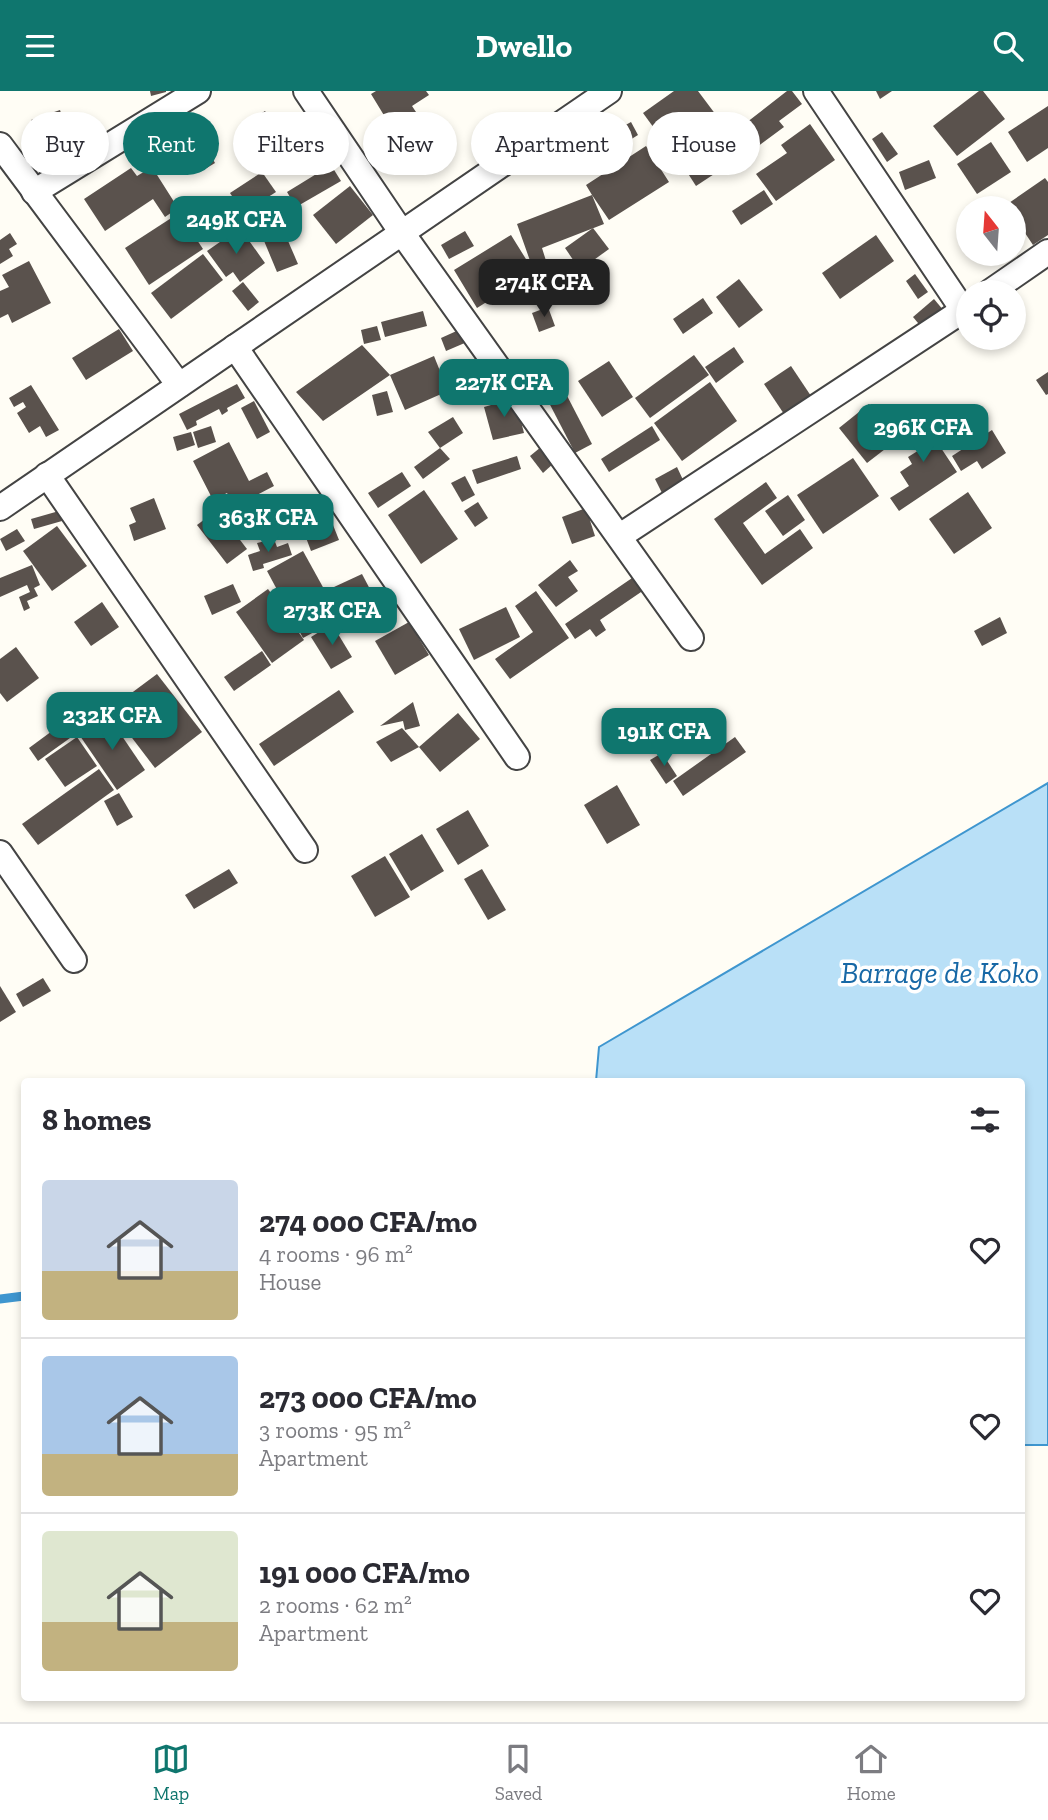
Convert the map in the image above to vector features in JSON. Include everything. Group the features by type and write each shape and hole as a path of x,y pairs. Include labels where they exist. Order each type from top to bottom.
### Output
{"street":[{"path":"34,192 198,91"},
{"path":"306,91 402,233 691,638"},
{"path":"0,508 609,91"},
{"path":"817,91 956,294"},
{"path":"0,145 179,385"},
{"path":"1007,280 1048,252"},
{"path":"620,536 956,316"},
{"path":"235,347 517,757"},
{"path":"47,475 305,850"},
{"path":"0,853 74,960"}],"water":[{"name":"Barrage de Koko","path":"1048,783 1048,1445 1025,1445 1025,1078 596,1078 599,1047"}],"building":[{"path":"150,91 166,91 166,92 151,96"},
{"path":"376,91 426,91 429,95 412,106 416,112 382,112 371,94"},
{"path":"674,91 698,91 714,112 647,112 647,118 643,113"},
{"path":"787,91 792,91 802,104 779,121 784,127 760,145 760,112"},
{"path":"876,91 892,91 880,99"},
{"path":"979,91 983,91 1005,119 957,156 933,126"},
{"path":"1048,106 1048,148 1027,162 1008,132"},
{"path":"810,124 835,160 776,201 757,175 787,153 781,145"},
{"path":"633,126 638,135 633,138"},
{"path":"882,132 898,154 887,162 872,139"},
{"path":"991,142 1011,172 977,194 957,164"},
{"path":"646,146 647,175 665,175 669,182 609,220 586,185 601,175 633,175 633,154"},
{"path":"929,160 936,178 905,190 899,172"},
{"path":"123,173 157,175 178,208 165,217 153,199 105,231 84,199"},
{"path":"257,175 264,175 276,192 243,213 230,193"},
{"path":"315,175 337,175 341,181 296,207 287,192"},
{"path":"689,175 713,175 696,186"},
{"path":"1045,178 1048,182 1048,235 1033,245 1026,234 1026,196 1019,196"},
{"path":"350,186 373,215 336,244 313,215"},
{"path":"764,190 773,204 741,225 732,211"},
{"path":"592,195 604,224 542,248 548,267 534,272 517,224"},
{"path":"179,213 203,249 149,285 125,248"},
{"path":"282,227 298,264 277,272 262,236"},
{"path":"240,228 265,263 240,282 233,272 226,277 207,251"},
{"path":"593,228 609,249 580,270 565,248"},
{"path":"465,231 474,246 449,259 441,245"},
{"path":"10,233 17,244 9,249 13,256 0,264 0,240"},
{"path":"511,235 534,272 477,308 454,270"},
{"path":"876,235 894,261 840,299 822,273"},
{"path":"203,254 223,280 171,319 151,293"},
{"path":"29,261 51,303 12,323 8,314 0,318 0,291 9,287 2,275"},
{"path":"915,274 928,292 918,299 906,281"},
{"path":"739,279 763,310 739,328 716,297"},
{"path":"243,282 259,302 248,311 232,291"},
{"path":"703,298 713,313 683,334 673,319"},
{"path":"934,299 944,311 923,329 913,317"},
{"path":"548,307 555,326 539,332 532,313"},
{"path":"423,311 427,326 385,337 381,322"},
{"path":"377,326 381,340 364,344 361,330"},
{"path":"119,329 133,351 86,380 72,358"},
{"path":"461,329 467,342 446,351 441,338"},
{"path":"362,345 390,375 323,421 296,392"},
{"path":"734,347 744,362 716,383 705,367"},
{"path":"694,355 709,375 650,418 635,398"},
{"path":"434,356 448,391 405,410 390,375"},
{"path":"609,361 633,397 602,417 578,381"},
{"path":"791,366 813,399 786,417 764,384"},
{"path":"1048,372 1048,394 1046,395 1036,380"},
{"path":"710,382 737,421 682,461 654,423"},
{"path":"483,383 486,399 457,405 453,390"},
{"path":"237,384 245,398 227,408 228,411 222,415 219,409 196,421 197,425 187,430 179,414"},
{"path":"31,385 59,430 46,437 40,426 29,433 17,413 26,407 23,402 14,407 9,398"},
{"path":"563,388 592,444 575,453 546,397"},
{"path":"387,391 393,412 377,416 372,395"},
{"path":"515,398 524,433 493,440 484,407"},
{"path":"254,401 270,432 257,439 241,408"},
{"path":"869,404 898,439 867,463 839,428"},
{"path":"913,406 957,472 899,511 890,498 909,486 900,472 912,464 908,457 924,447 901,414"},
{"path":"453,417 463,433 440,448 428,432"},
{"path":"211,426 216,442 198,448 193,432"},
{"path":"652,426 660,440 609,472 601,459"},
{"path":"992,430 1006,453 982,469 977,461 961,471 952,456"},
{"path":"191,432 195,445 177,451 173,437"},
{"path":"229,442 249,481 267,472 274,486 234,507 227,493 213,500 193,461"},
{"path":"541,447 554,463 543,473 530,456"},
{"path":"440,448 450,459 423,479 414,467"},
{"path":"517,456 521,469 477,484 472,470"},
{"path":"853,458 879,496 823,534 797,495"},
{"path":"677,467 684,482 662,493 655,479"},
{"path":"402,472 411,486 378,508 368,493"},
{"path":"465,476 475,495 462,502 451,483"},
{"path":"766,482 777,498 743,523 765,554 800,529 813,548 762,585 714,519"},
{"path":"424,490 458,539 421,564 388,515"},
{"path":"968,492 992,528 954,554 929,519"},
{"path":"788,495 805,520 783,536 765,511"},
{"path":"154,498 166,529 134,541 129,525 136,522 130,508"},
{"path":"478,502 488,518 475,527 464,511"},
{"path":"586,508 595,536 572,544 562,517"},
{"path":"217,510 247,549 227,564 197,525"},
{"path":"59,511 62,521 34,529 31,519"},
{"path":"333,525 339,540 311,551 305,535"},
{"path":"57,526 87,566 52,591 23,551"},
{"path":"17,529 25,541 6,551 0,539"},
{"path":"274,539 277,547 288,543 292,555 263,564 264,568 253,571 248,555 260,551 257,543"},
{"path":"303,551 340,618 303,638 267,571"},
{"path":"570,560 578,571 568,577 578,591 556,607 538,585"},
{"path":"32,565 40,585 34,588 38,596 27,601 30,608 24,611 19,597 30,592 27,585 0,597 0,578"},
{"path":"362,574 372,593 345,607 334,587"},
{"path":"635,576 644,590 600,620 606,630 596,637 590,629 575,639 565,624"},
{"path":"233,584 241,602 212,615 204,596"},
{"path":"268,589 304,640 272,663 236,612"},
{"path":"536,591 569,638 510,679 495,659 533,632 515,606"},
{"path":"102,602 119,627 91,646 74,622"},
{"path":"506,607 520,637 474,660 459,629"},
{"path":"1000,617 1007,633 982,646 974,631"},
{"path":"409,622 429,655 395,675 375,641"},
{"path":"332,624 352,657 331,669 311,637"},
{"path":"16,647 39,678 7,702 0,693 0,659"},
{"path":"262,651 271,665 234,691 224,677"},
{"path":"157,674 202,732 155,768 110,709"},
{"path":"339,690 354,712 274,766 259,744"},
{"path":"413,702 420,726 405,730 403,721 380,726"},
{"path":"458,713 480,739 440,772 419,747"},
{"path":"107,714 145,770 117,790 78,733"},
{"path":"67,720 77,733 38,761 29,748"},
{"path":"402,728 419,747 391,762 376,742"},
{"path":"77,737 97,766 65,787 45,759"},
{"path":"735,737 746,752 683,796 673,781"},
{"path":"662,753 677,776 666,784 650,760"},
{"path":"99,769 114,790 38,845 22,824"},
{"path":"617,785 640,825 607,844 584,805"},
{"path":"119,793 133,817 117,826 104,801"},
{"path":"468,810 489,846 458,865 436,829"},
{"path":"422,834 444,871 411,891 389,854"},
{"path":"385,856 410,897 375,917 351,876"},
{"path":"229,869 238,883 194,909 185,895"},
{"path":"482,869 506,910 488,920 464,879"},
{"path":"43,978 51,991 23,1007 16,994"},
{"path":"0,986 16,1012 0,1022"}],"waterway":[{"path":"0,1299 21,1296"}]}
